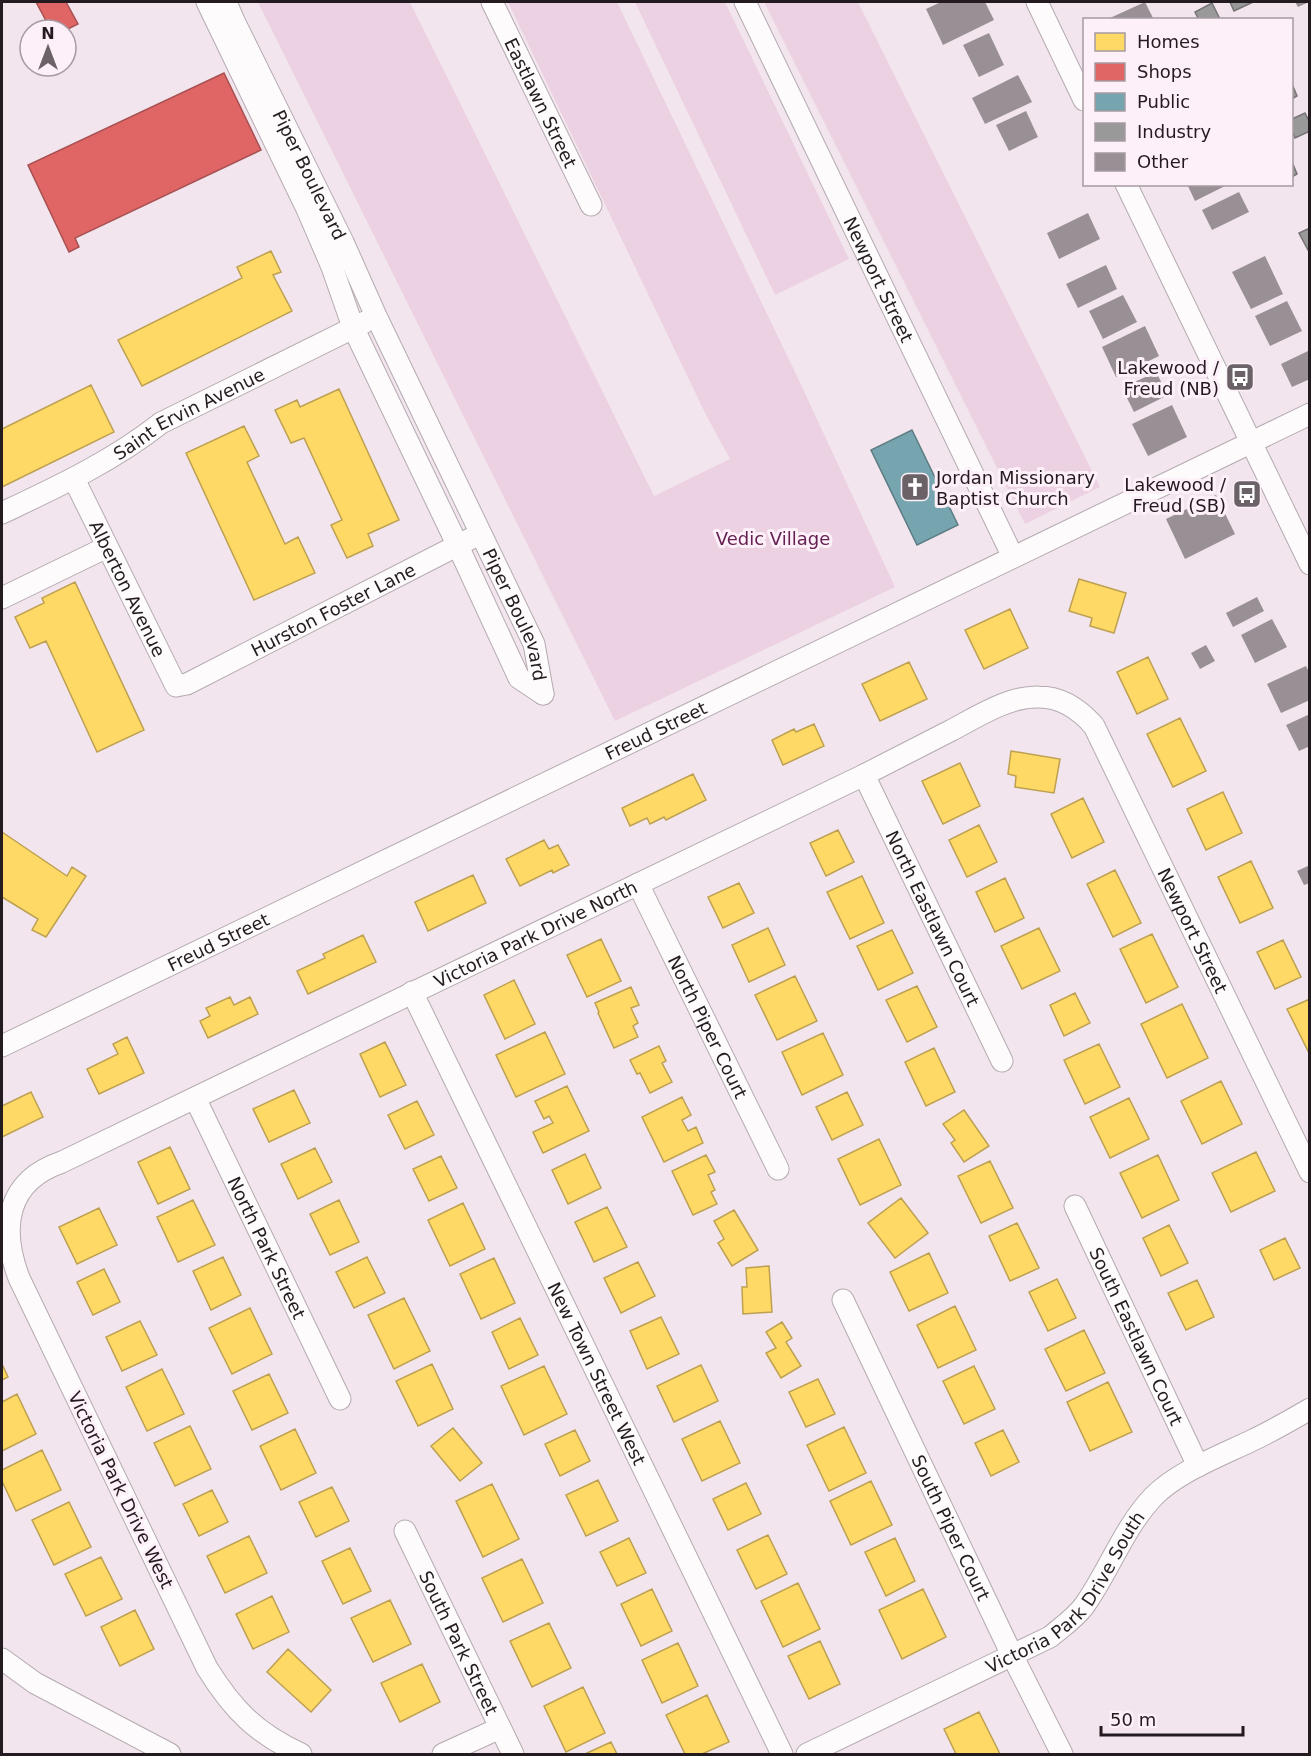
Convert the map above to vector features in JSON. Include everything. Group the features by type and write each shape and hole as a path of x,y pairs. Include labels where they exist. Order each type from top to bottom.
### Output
{"street":[{"name":"Piper Boulevard","path":"207,2 307,209 332,267 353,327 458,544 519,678 543,694 534,644 226,2"},
{"name":"Eastlawn Street","path":"492,2 591,205"},
{"name":"Newport Street","path":"745,2 1012,557"},
{"path":"1037,2 1083,98"},
{"path":"1127,186 1310,564"},
{"name":"Saint Ervin Avenue","path":"2,513 74,479 161,423 376,316"},
{"name":"Freud Street","path":"2,1046 1310,414"},
{"name":"Alberton Avenue","path":"74,479 176,686 187,684"},
{"name":"Hurston Foster Lane","path":"187,684 458,544 480,535"},
{"path":"2,598 107,547"},
{"name":"Victoria Park Drive North","path":"17,1192 29,1179 46,1168 864,775 991,710 1028,697 1061,702"},
{"name":"Newport Street","path":"1061,702 1070,705 1086,717 1100,736 1310,1172"},
{"name":"North Eastlawn Court","path":"864,775 1002,1061"},
{"name":"North Piper Court","path":"639,884 778,1169"},
{"name":"New Town Street West","path":"412,992 782,1755"},
{"name":"North Park Street","path":"195,1098 340,1399"},
{"name":"Victoria Park Drive West","path":"17,1192 8,1209 5,1221 4,1245 10,1264 19,1278 207,1668 224,1694 245,1718 269,1738 301,1755"},
{"name":"South Eastlawn Court","path":"1075,1206 1198,1466"},
{"name":"South Piper Court","path":"843,1300 1062,1755"},
{"name":"Victoria Park Drive South","path":"807,1755 1050,1637 1073,1619 1085,1605 1144,1507 1167,1485 1198,1466 1268,1433 1310,1409"},
{"name":"South Park Street","path":"405,1531 513,1755"},
{"path":"2,1659 35,1683 170,1755"},
{"path":"443,1755 500,1728"}],"green space":[{"name":"Vedic Village","path":"258,2 410,2 654,496 730,459 706,415 508,2 617,2 795,372 895,587 615,721"},
{"path":"635,2 725,2 849,259 775,295"},
{"path":"764,2 858,2 1100,487 1025,524"}],"building: Homes":[{"path":"271,251 281,272 273,275 292,311 142,386 118,340 242,278 237,267"},
{"path":"91,385 114,432 2,487 2,429"},
{"path":"339,389 399,520 368,534 373,546 347,558 331,525 342,520 304,438 291,443 275,410 297,400 300,407"},
{"path":"244,426 259,456 247,462 285,544 298,537 315,573 254,600 186,453"},
{"path":"1079,579 1126,593 1114,633 1090,626 1092,618 1069,611"},
{"path":"75,582 144,730 97,752 46,641 30,648 15,617 44,603 42,598"},
{"path":"1010,609 1028,648 984,669 965,630"},
{"path":"1148,657 1168,699 1137,714 1117,672"},
{"path":"909,662 927,699 880,721 862,684"},
{"path":"1180,718 1206,771 1173,787 1147,734"},
{"path":"814,724 824,746 783,765 772,740 794,729 796,732"},
{"path":"1011,751 1060,759 1054,793 1015,787 1016,776 1008,774"},
{"path":"960,763 980,806 943,824 922,781"},
{"path":"693,774 706,800 666,820 664,817 650,824 647,818 630,826 622,808"},
{"path":"1223,792 1242,833 1206,850 1187,809"},
{"path":"1083,798 1104,842 1072,858 1051,814"},
{"path":"979,825 997,862 967,877 949,840"},
{"path":"838,830 854,862 826,876 810,843"},
{"path":"2,832 67,876 72,867 86,876 46,937 32,930 38,919 2,897"},
{"path":"544,840 549,849 558,845 569,865 553,873 552,870 520,886 506,859"},
{"path":"1251,861 1273,908 1240,923 1218,877"},
{"path":"1115,870 1141,923 1113,937 1087,884"},
{"path":"473,875 486,903 428,931 415,902"},
{"path":"862,876 884,923 850,939 827,892"},
{"path":"1005,878 1024,918 995,932 976,892"},
{"path":"739,883 754,913 723,928 708,897"},
{"path":"768,928 785,965 749,982 732,945"},
{"path":"1039,928 1060,971 1022,989 1001,946"},
{"path":"892,930 913,973 878,990 857,946"},
{"path":"1152,934 1178,987 1146,1003 1120,949"},
{"path":"363,935 376,962 308,994 297,971 325,958 323,954"},
{"path":"601,939 621,981 587,997 567,955"},
{"path":"1283,940 1301,977 1275,989 1257,952"},
{"path":"795,976 817,1021 777,1040 755,995"},
{"path":"514,980 535,1024 505,1039 484,995"},
{"path":"917,986 937,1027 907,1042 886,1000"},
{"path":"631,987 639,1005 631,1008 638,1023 633,1026 638,1037 614,1048 595,1003"},
{"path":"1075,993 1090,1023 1064,1036 1050,1005"},
{"path":"230,997 234,1005 250,997 258,1014 208,1038 200,1021 210,1016 206,1008"},
{"path":"1310,999 1310,1053 1309,1053 1287,1009"},
{"path":"1182,1004 1208,1058 1167,1078 1141,1024"},
{"path":"545,1032 565,1074 516,1097 496,1055"},
{"path":"823,1033 843,1075 802,1095 782,1052"},
{"path":"127,1037 144,1073 99,1094 87,1069 118,1054 113,1044"},
{"path":"385,1042 406,1085 380,1097 360,1054"},
{"path":"1099,1044 1120,1087 1085,1104 1064,1060"},
{"path":"659,1046 666,1061 662,1063 672,1082 650,1093 640,1073 637,1074 630,1060"},
{"path":"934,1048 955,1092 926,1106 905,1062"},
{"path":"1221,1081 1242,1124 1202,1144 1181,1101"},
{"path":"567,1086 589,1131 543,1153 533,1132 553,1123 549,1116 544,1119 535,1101"},
{"path":"294,1090 310,1123 269,1142 253,1109"},
{"path":"31,1092 43,1117 2,1137 2,1106"},
{"path":"847,1092 863,1125 832,1140 816,1107"},
{"path":"682,1097 691,1115 682,1120 688,1131 696,1127 703,1143 664,1162 642,1117"},
{"path":"1129,1098 1149,1139 1110,1158 1090,1117"},
{"path":"417,1101 434,1135 405,1149 388,1115"},
{"path":"964,1110 989,1146 964,1162 951,1143 955,1140 943,1124"},
{"path":"879,1139 901,1185 860,1205 838,1159"},
{"path":"170,1147 190,1189 158,1204 138,1162"},
{"path":"315,1148 332,1182 298,1199 281,1164"},
{"path":"1256,1152 1275,1191 1231,1212 1212,1173"},
{"path":"585,1154 601,1188 568,1204 552,1170"},
{"path":"706,1155 715,1172 708,1175 715,1190 711,1192 717,1204 693,1215 672,1171"},
{"path":"1158,1155 1179,1200 1142,1218 1120,1173"},
{"path":"441,1156 457,1188 429,1201 413,1169"},
{"path":"990,1161 1013,1208 981,1223 958,1176"},
{"path":"901,1198 928,1233 895,1258 868,1223"},
{"path":"193,1200 215,1245 178,1262 157,1217"},
{"path":"339,1200 359,1242 330,1255 310,1214"},
{"path":"463,1203 485,1249 450,1266 428,1220"},
{"path":"607,1207 627,1247 594,1262 575,1222"},
{"path":"99,1208 117,1245 77,1264 59,1227"},
{"path":"734,1210 758,1250 732,1266 718,1243 724,1239 714,1221"},
{"path":"1017,1223 1039,1268 1010,1281 989,1236"},
{"path":"1169,1225 1188,1263 1161,1276 1143,1238"},
{"path":"1285,1238 1300,1268 1274,1280 1260,1250"},
{"path":"929,1253 948,1293 909,1311 890,1272"},
{"path":"223,1257 241,1295 211,1310 193,1271"},
{"path":"367,1257 385,1293 354,1308 336,1272"},
{"path":"494,1258 515,1303 481,1319 460,1274"},
{"path":"638,1262 655,1296 621,1313 604,1278"},
{"path":"769,1266 772,1312 743,1314 742,1287 747,1287 746,1268"},
{"path":"104,1269 120,1302 93,1315 77,1282"},
{"path":"1057,1279 1076,1318 1048,1331 1029,1292"},
{"path":"1197,1280 1214,1317 1186,1330 1168,1293"},
{"path":"404,1298 430,1351 394,1369 368,1315"},
{"path":"955,1306 976,1350 938,1368 917,1325"},
{"path":"250,1308 272,1354 232,1374 209,1328"},
{"path":"661,1317 679,1354 647,1369 630,1331"},
{"path":"520,1318 538,1355 509,1369 492,1332"},
{"path":"140,1321 157,1355 122,1371 106,1337"},
{"path":"782,1322 792,1338 786,1342 801,1366 781,1378 766,1353 776,1348 766,1332"},
{"path":"1084,1330 1105,1373 1066,1391 1045,1349"},
{"path":"2,1364 8,1377 2,1380"},
{"path":"432,1364 453,1409 418,1426 396,1381"},
{"path":"701,1365 718,1401 674,1422 657,1386"},
{"path":"544,1366 567,1414 524,1435 501,1386"},
{"path":"974,1366 995,1409 964,1424 943,1381"},
{"path":"162,1369 184,1414 147,1431 126,1387"},
{"path":"269,1374 288,1413 252,1430 233,1391"},
{"path":"818,1379 835,1414 806,1427 789,1392"},
{"path":"1108,1382 1132,1432 1090,1451 1067,1402"},
{"path":"17,1394 36,1434 2,1451 2,1402"},
{"path":"720,1421 740,1463 702,1481 682,1439"},
{"path":"190,1426 211,1469 175,1486 154,1443"},
{"path":"844,1427 866,1473 829,1491 807,1445"},
{"path":"453,1428 482,1463 460,1481 431,1446"},
{"path":"295,1429 316,1473 281,1490 260,1446"},
{"path":"575,1430 590,1461 560,1476 545,1444"},
{"path":"1003,1430 1019,1462 991,1476 975,1443"},
{"path":"42,1450 61,1490 16,1511 2,1481 2,1470"},
{"path":"598,1480 618,1521 586,1536 566,1495"},
{"path":"871,1481 892,1525 851,1545 830,1501"},
{"path":"746,1483 761,1514 728,1530 713,1499"},
{"path":"492,1484 519,1539 483,1557 456,1501"},
{"path":"332,1487 349,1521 316,1537 299,1502"},
{"path":"212,1490 228,1522 199,1536 183,1504"},
{"path":"69,1502 91,1547 54,1565 32,1520"},
{"path":"768,1535 787,1574 756,1589 737,1550"},
{"path":"249,1536 267,1573 225,1593 207,1556"},
{"path":"629,1538 646,1573 617,1586 600,1552"},
{"path":"895,1538 915,1581 886,1596 865,1552"},
{"path":"350,1548 371,1591 343,1604 322,1561"},
{"path":"101,1557 122,1599 86,1616 65,1574"},
{"path":"522,1559 543,1603 503,1622 482,1578"},
{"path":"798,1583 820,1629 783,1647 761,1601"},
{"path":"652,1589 672,1631 641,1646 621,1604"},
{"path":"923,1589 946,1637 902,1659 879,1610"},
{"path":"272,1596 289,1632 253,1649 236,1614"},
{"path":"390,1600 411,1644 373,1662 351,1618"},
{"path":"135,1610 154,1649 120,1666 101,1627"},
{"path":"549,1623 571,1668 532,1687 510,1641"},
{"path":"820,1641 840,1684 809,1699 788,1656"},
{"path":"678,1643 698,1686 662,1703 642,1660"},
{"path":"288,1649 331,1690 311,1712 267,1672"},
{"path":"422,1664 440,1702 400,1722 381,1683"},
{"path":"583,1687 605,1733 566,1752 544,1706"},
{"path":"707,1695 729,1742 702,1754 685,1754 666,1715"},
{"path":"979,1712 1000,1754 956,1754 944,1729"},
{"path":"611,1742 617,1754 585,1754"}],"building: Shops":[{"path":"36,2 66,2 75,18 45,18"},
{"path":"224,73 261,150 75,238 79,247 69,252 28,165"}],"building: Public":[{"name":"Jordan Missionary Baptist Church","path":"912,430 958,525 917,545 871,450"}],"building: Industry":[{"path":"1230,2 1253,2 1234,11"},
{"path":"1212,3 1220,18 1198,18 1195,12"},
{"path":"1293,86 1297,96 1293,98"},
{"path":"1305,113 1310,123 1310,131 1295,138 1293,119"},
{"path":"1293,164 1297,174 1293,176"},
{"path":"1310,228 1310,249 1308,250 1299,233"}],"building: Other":[{"path":"941,2 985,2 994,20 943,45 926,9"},
{"path":"1145,2 1153,18 1110,18"},
{"path":"1295,2 1309,2 1298,7"},
{"path":"989,33 1004,65 979,77 963,45"},
{"path":"1018,75 1032,102 985,124 972,98"},
{"path":"1026,111 1038,137 1009,151 996,125"},
{"path":"1188,186 1225,186 1195,201"},
{"path":"1239,192 1249,212 1212,230 1202,210"},
{"path":"1088,213 1100,239 1059,259 1047,233"},
{"path":"1265,256 1283,294 1251,309 1232,272"},
{"path":"1106,265 1117,289 1078,308 1066,284"},
{"path":"1123,295 1137,322 1103,339 1089,311"},
{"path":"1287,301 1302,331 1270,346 1255,316"},
{"path":"1145,326 1159,356 1116,377 1102,347"},
{"path":"1308,351 1310,379 1292,387 1281,364"},
{"path":"1156,372 1168,395 1134,412 1122,388"},
{"path":"1172,405 1187,437 1148,456 1132,424"},
{"path":"1216,495 1235,534 1185,559 1166,519"},
{"path":"1257,597 1264,611 1233,627 1226,613"},
{"path":"1272,619 1287,647 1255,663 1241,635"},
{"path":"1206,645 1215,661 1200,669 1191,653"},
{"path":"1306,666 1310,674 1310,700 1281,713 1267,684"},
{"path":"1310,714 1310,746 1299,751 1286,725"},
{"path":"1310,865 1310,883 1304,885 1297,871"}],"place":[{"name":"Lakewood / Freud (NB)","path":"1240,377"},
{"name":"Jordan Missionary Baptist Church","path":"915,487"},
{"name":"Lakewood / Freud (SB)","path":"1247,494"}]}
